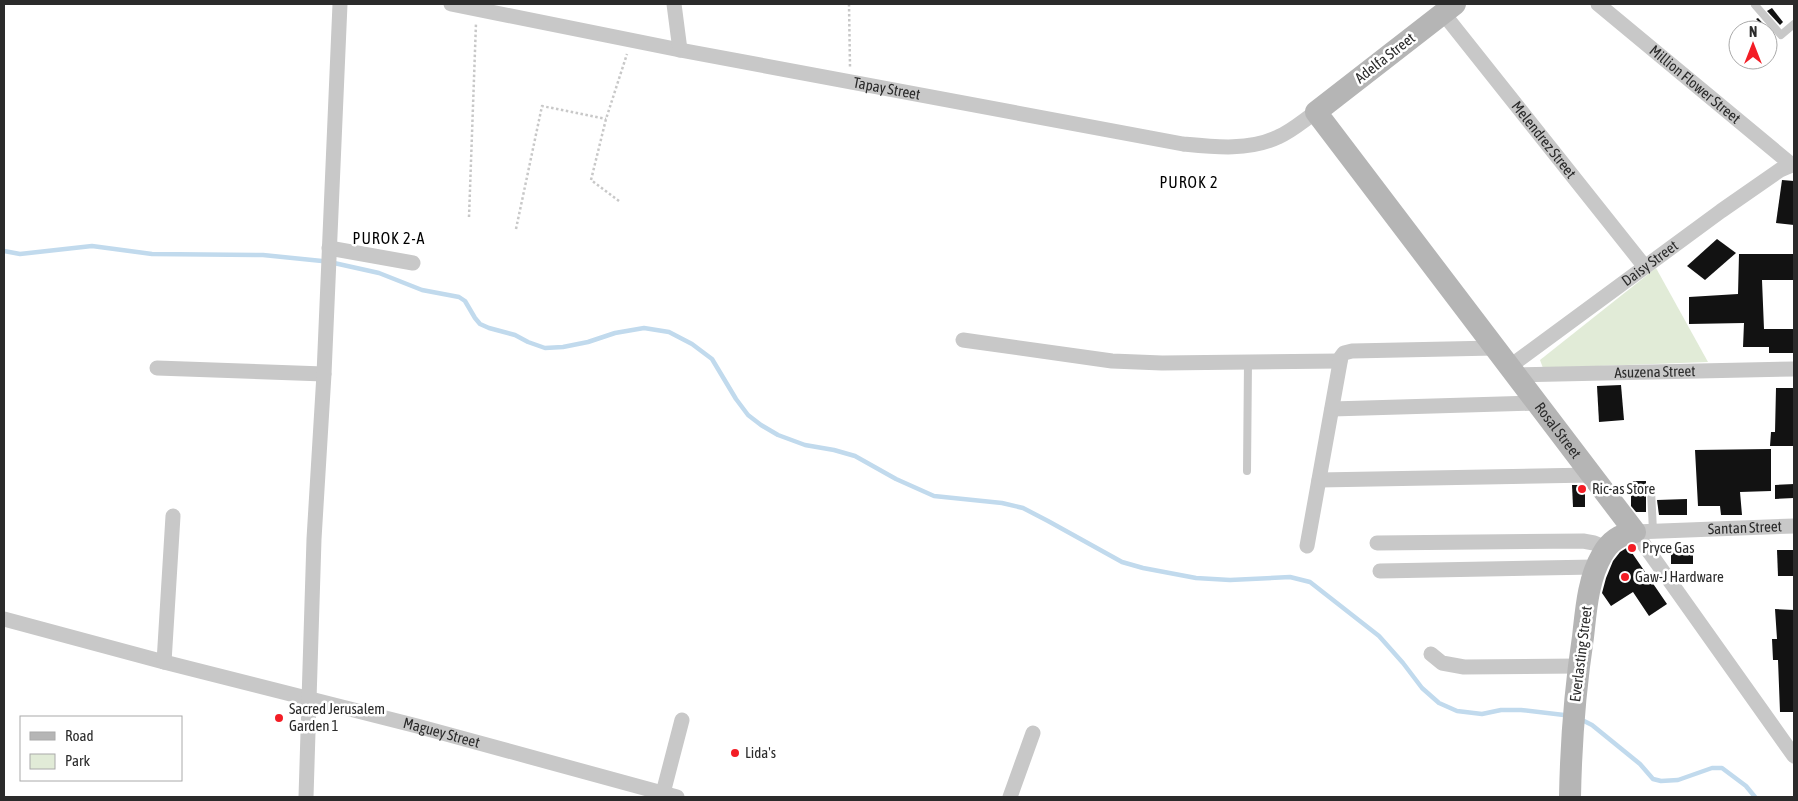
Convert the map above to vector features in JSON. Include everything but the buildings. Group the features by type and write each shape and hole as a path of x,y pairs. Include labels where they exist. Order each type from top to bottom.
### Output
{"street":[{"path":"306,797 314,539 324,374 340,4"},
{"name":"Tapay Street","path":"451,4 680,50 1158,141 1213,147 1262,143 1283,134 1316,112"},
{"path":"674,4 680,50"},
{"name":"Million Flower Street","path":"1598,4 1793,164"},
{"name":"Adelfa Street","path":"1316,112 1449,8"},
{"name":"Melendrez Street","path":"1449,8 1645,267"},
{"name":"Rosal Street","path":"1316,112 1591,475 1644,531 1794,756"},
{"name":"Daisy Street","path":"1513,371 1645,267 1768,178 1793,164"},
{"path":"329,248 413,263"},
{"path":"963,340 1112,361 1340,362"},
{"path":"1306,546 1340,362 1344,353 1495,348"},
{"path":"157,368 324,374"},
{"name":"Asuzena Street","path":"1513,371 1794,369"},
{"path":"1332,409 1537,403"},
{"path":"1319,480 1591,475"},
{"path":"164,662 173,516"},
{"name":"Santan Street","path":"1644,531 1794,526"},
{"path":"1380,571 1601,557 1620,536 1644,531"},
{"path":"1377,543 1583,541 1601,557"},
{"name":"Everlasting Street","path":"1570,797 1571,736 1579,666 1586,612 1601,557"},
{"name":"Maguey Street","path":"4,619 310,700 417,726 632,791 670,795"},
{"path":"1431,654 1442,663 1464,667 1579,666"},
{"path":"670,795 682,720"},
{"path":"1010,797 1033,733"}],"lane":[{"path":"1756,4 1780,36 1794,24"},
{"path":"1247,471 1248,362"},
{"path":"1644,531 1651,490"}],"path":[{"path":"848,82 851,50 849,4"},
{"path":"469,218 476,9"},
{"path":"619,201 591,180 606,119 631,40"},
{"path":"516,229 542,106 606,119"}],"green space":[{"path":"1656,268 1708,362 1543,368 1540,360"}],"waterway":[{"path":"4,251 20,254 92,246 152,254 263,255 322,261"},
{"path":"334,263 379,273 422,290 459,297 465,301 480,324 515,335 545,348 588,342 615,333 644,328 669,332 692,344 712,359 748,415 778,435 805,445 855,456 896,479 934,496 1002,503 1023,508 1122,562 1143,568 1196,578 1230,580 1290,577 1310,582 1379,636 1422,688 1439,703 1457,711 1482,714 1501,710 1521,710 1564,715"},
{"path":"1580,719 1592,725 1640,764 1653,779 1661,781 1678,780 1712,768 1722,768 1746,786 1755,797"}],"place":[{"name":"Ric-as Store","path":"1582,489"},
{"name":"Pryce Gas","path":"1632,548"},
{"name":"Gaw-J Hardware","path":"1625,577"},
{"name":"Sacred Jerusalem Garden 1","path":"279,718"},
{"name":"Lida's","path":"735,753"}],"district":[{"name":"PUROK 2","path":"1189,182"},
{"name":"PUROK 2-A","path":"389,238"}]}
